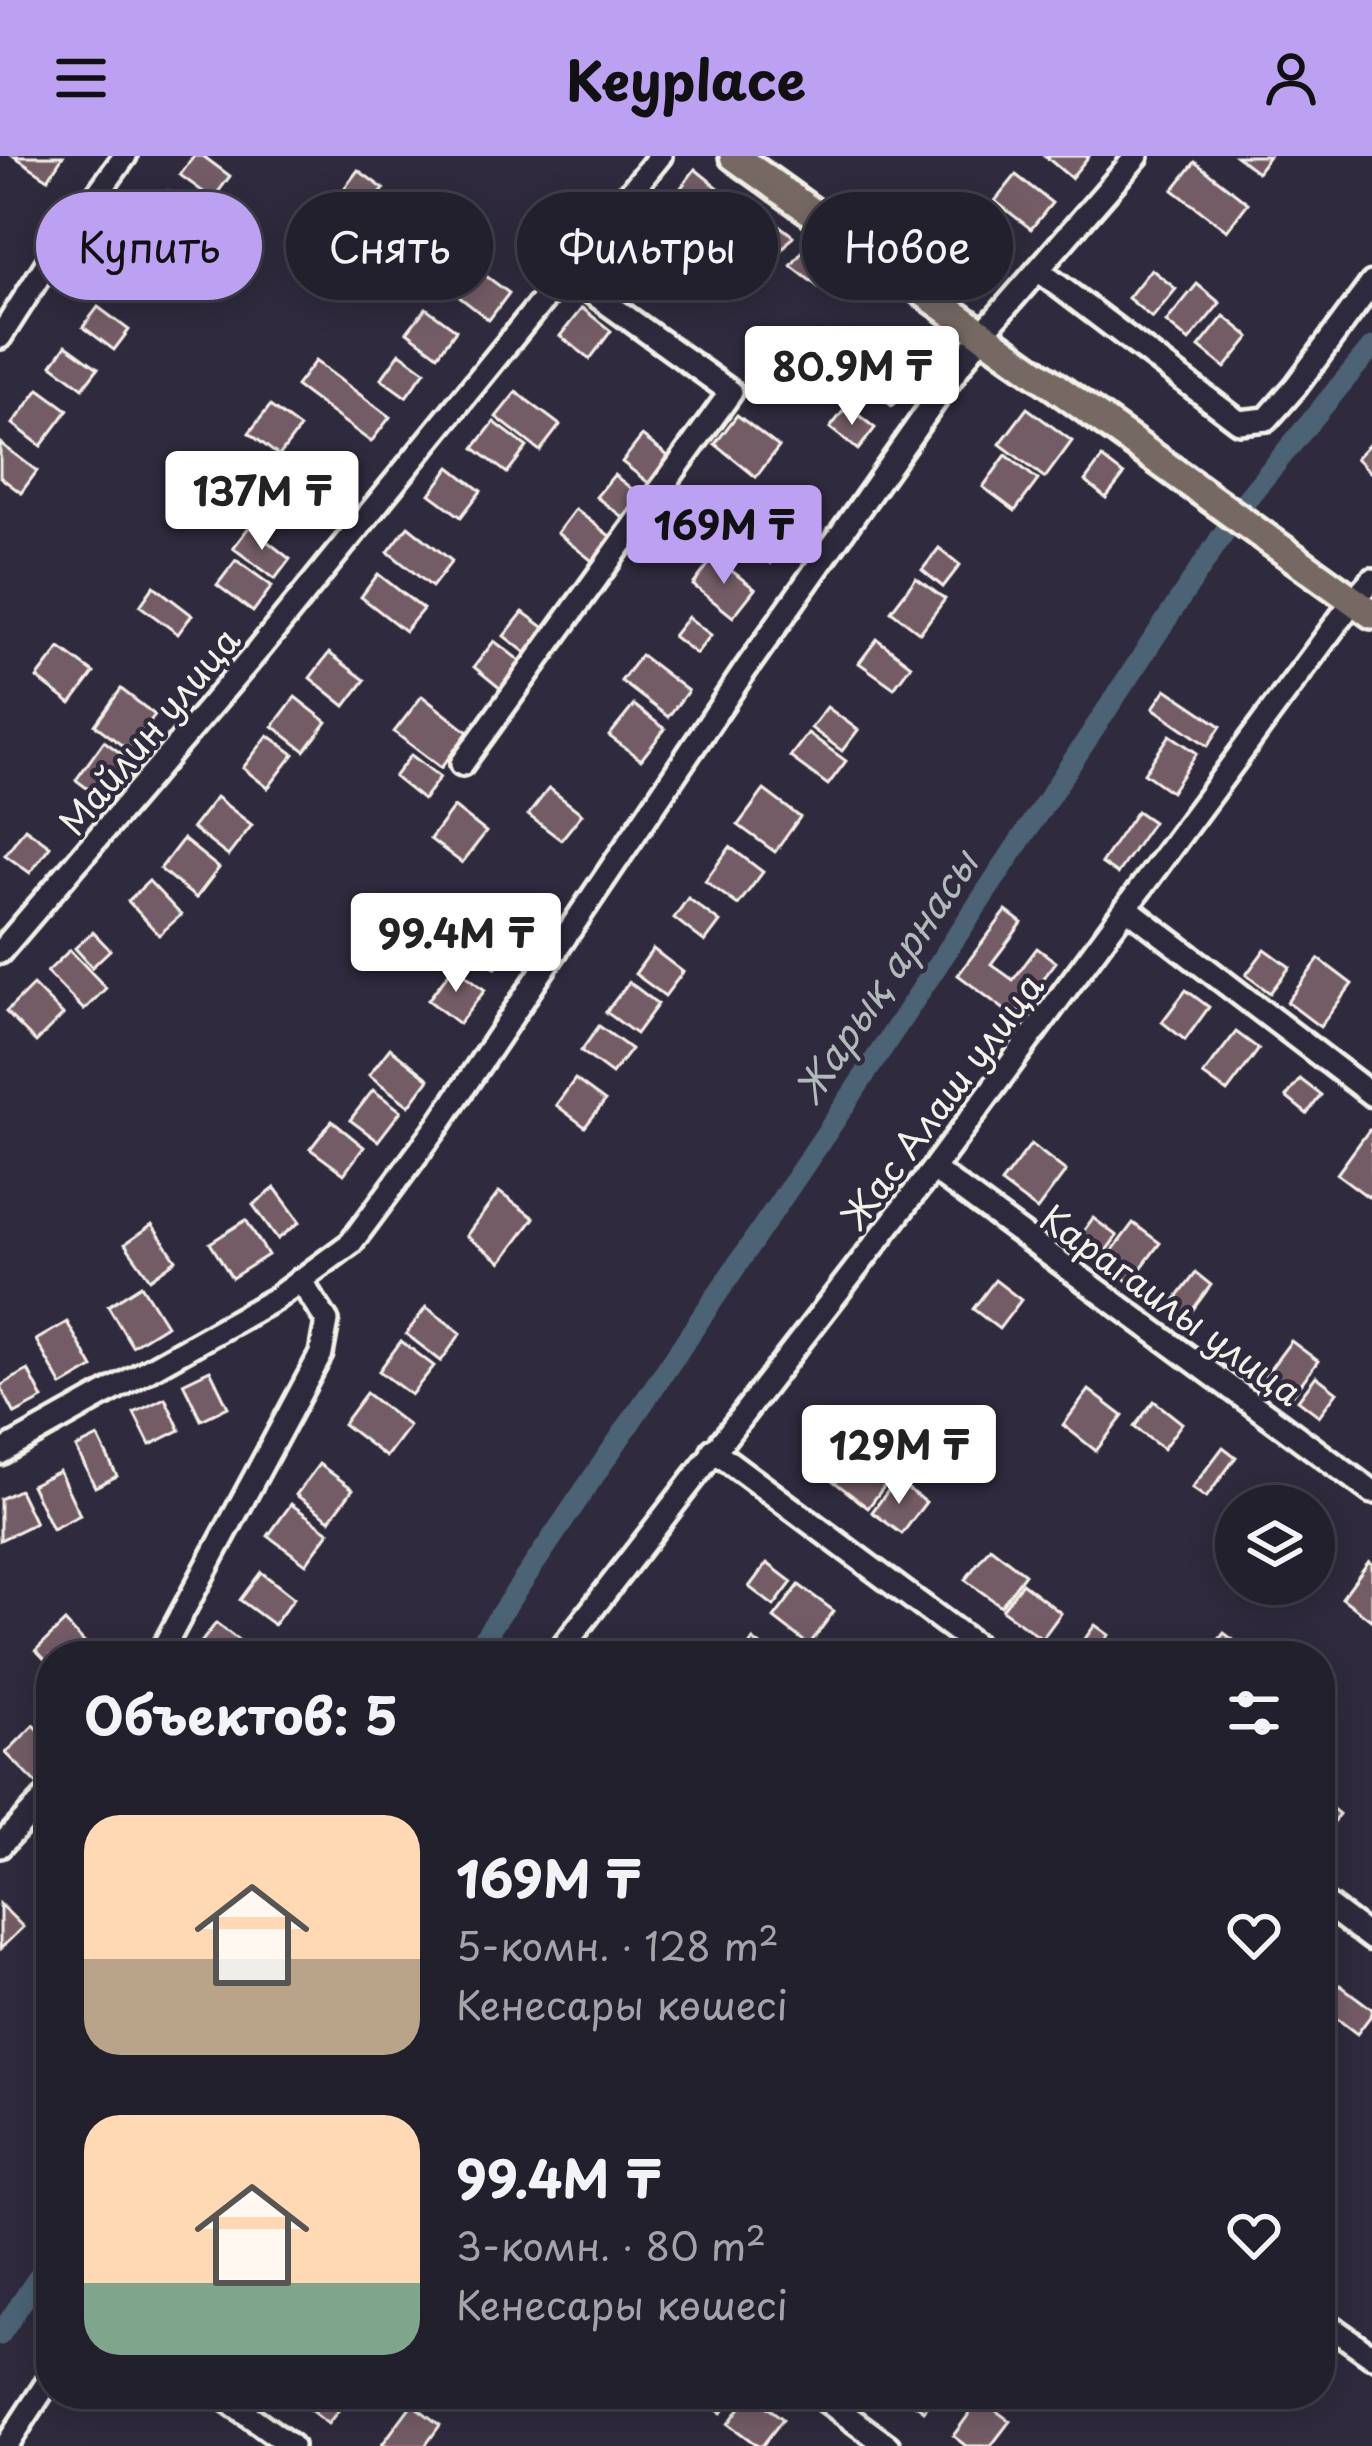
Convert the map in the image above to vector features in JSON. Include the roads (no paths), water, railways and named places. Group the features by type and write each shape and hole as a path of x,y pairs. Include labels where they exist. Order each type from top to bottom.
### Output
{"main road":[{"path":"734,156 1256,530 1366,598"}],"street":[{"path":"0,337 125,156"},
{"name":"Майлин улица","path":"631,192 660,156"},
{"path":"0,1453 275,1299 351,1243 437,1127 746,670 982,334 1137,156"},
{"path":"1038,270 1239,422 1267,419 1372,283"},
{"name":"Майлин улица","path":"0,952 260,649 543,300"},
{"path":"462,764 731,392 603,300"},
{"name":"Жас Алаш улица","path":"567,1641 1366,598"},
{"path":"1127,908 1372,1095"},
{"name":"Карагаилы улица","path":"933,1169 1372,1492"},
{"path":"167,1641 322,1354 327,1322 300,1280"},
{"path":"713,1450 970,1641"},
{"path":"0,1846 36,1808"},
{"path":"1335,1911 1372,1939"},
{"path":"1335,2330 1372,2356"},
{"path":"6,2446 36,2400"},
{"path":"240,2409 291,2446"},
{"path":"837,2409 888,2446"}],"waterway":[{"name":"Жарық арнасы","path":"482,1641 1245,501 1372,347"},
{"name":"Жарық арнасы","path":"0,2335 36,2281"}]}
